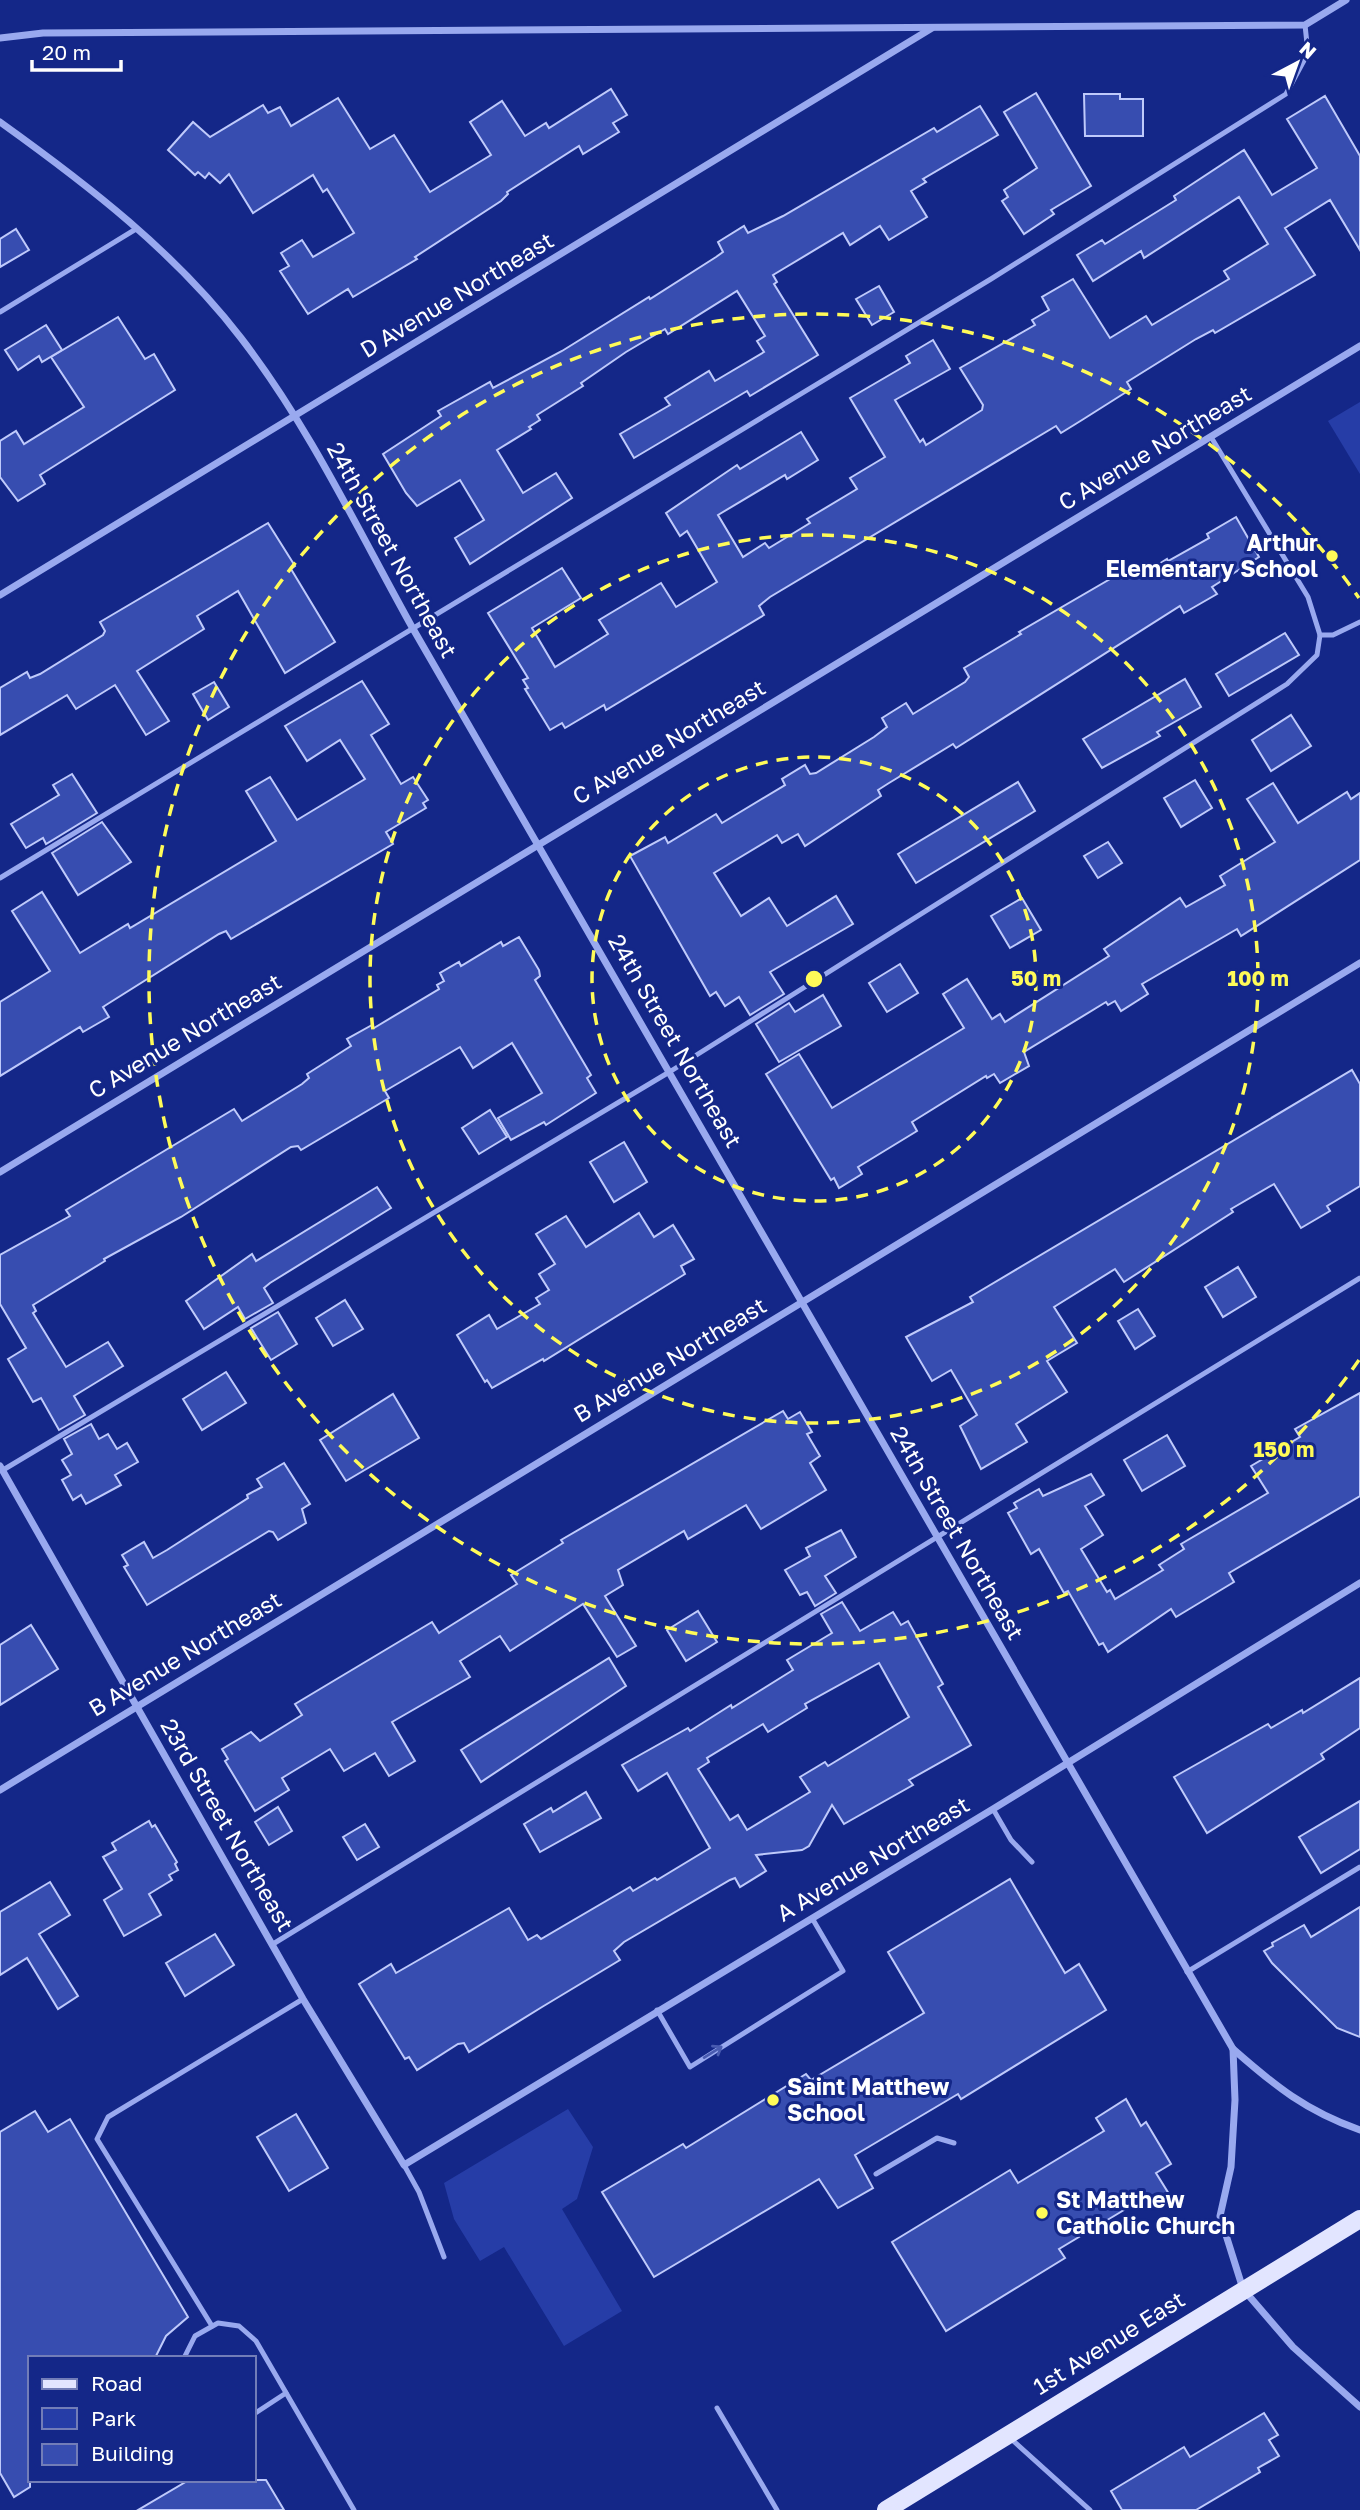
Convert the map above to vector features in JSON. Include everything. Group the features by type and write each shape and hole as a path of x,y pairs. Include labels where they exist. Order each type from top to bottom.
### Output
{"main road":[{"name":"1st Avenue East","path":"886,2510 1360,2219"}],"street":[{"path":"0,38 57,33 1305,25 1346,0"},
{"name":"D Avenue Northeast","path":"0,595 935,27"},
{"name":"24th Street Northeast","path":"0,122 94,190 181,270 241,338 295,416 412,626 1233,2049 1282,2092 1337,2122 1360,2130"},
{"name":"C Avenue Northeast","path":"0,1172 1360,346"},
{"name":"B Avenue Northeast","path":"0,1790 1360,963"},
{"name":"23rd Street Northeast","path":"1,1468 303,1999 404,2165"},
{"name":"A Avenue Northeast","path":"404,2165 993,1809 1360,1583"},
{"name":"24th Street Northeast","path":"1233,2049 1235,2100 1231,2167 1220,2216 1243,2289"},
{"path":"1243,2289 1293,2347 1360,2407"}],"lane":[{"path":"0,878 412,626 991,279 1286,94 1308,53 1305,25"},
{"path":"0,312 136,229"},
{"path":"1,1468 671,1071 1287,684 1317,655 1320,635 1308,597 1212,437"},
{"path":"1320,635 1333,635 1360,622"},
{"path":"273,1944 1360,1278"},
{"path":"993,1809 1011,1840 1032,1862"},
{"path":"1187,1972 1360,1867"},
{"path":"657,2010 690,2067 842,1971 812,1917"},
{"path":"212,2326 97,2140 108,2117 303,1999"},
{"path":"876,2174 937,2138 954,2143"},
{"path":"404,2165 419,2192 444,2257"},
{"path":"185,2356 195,2336 218,2323 239,2326 256,2341 354,2510"},
{"path":"256,2413 286,2393"},
{"path":"717,2408 777,2510"},
{"path":"1007,2434 1090,2510"}],"green space":[{"path":"1360,402 1360,474 1328,421"},
{"path":"568,2109 593,2147 577,2199 562,2209 622,2311 564,2346 504,2247 480,2261 454,2219 444,2183"}],"building":[{"path":"611,89 627,115 613,123 619,132 583,154 579,146 507,192 501,201 415,257 417,259 353,297 348,289 308,314 280,271 289,266 281,253 302,240 313,257 354,233 327,189 323,192 313,175 253,213 229,174 220,183 209,173 205,178 198,172 195,175 168,150 193,122 210,137 263,105 268,113 280,107 291,126 338,98 370,149 394,135 430,192 491,155 470,122 502,101 525,136 546,123 549,128"},
{"path":"1036,93 1091,186 1051,210 1054,214 1024,234 1002,201 1008,197 1004,190 1037,168 1004,112"},
{"path":"1084,94 1120,94 1120,99 1143,99 1143,136 1085,136"},
{"path":"1325,96 1360,156 1360,250 1330,200 1285,228 1315,275 1215,333 1213,330 1196,339 1127,382 1131,389 1061,433 1056,426 770,597 759,606 764,615 606,710 604,705 565,728 562,723 550,730 525,689 528,688 523,680 528,678 488,613 562,568 581,598 532,628 555,667 608,634 599,620 661,583 676,607 717,582 687,531 680,536 666,513 737,465 740,469 801,432 818,460 787,479 785,475 718,515 743,557 765,543 769,548 810,523 807,519 857,489 850,478 885,457 850,398 910,363 906,356 933,340 950,369 895,400 920,442 923,439 926,445 982,410 983,405 960,368 1035,325 1032,320 1049,310 1042,297 1073,279 1110,338 1146,316 1152,325 1229,279 1224,271 1268,244 1239,197 1144,258 1141,251 1093,281 1077,255 1102,240 1105,244 1176,200 1174,196 1244,150 1272,195 1317,168 1287,119"},
{"path":"980,106 998,135 923,179 926,182 911,191 927,217 889,240 880,226 850,245 843,233 773,275 777,282 774,284 818,355 750,396 747,391 634,458 620,434 670,405 665,398 709,371 715,381 764,352 757,341 765,336 737,291 668,334 665,329 626,352 581,383 583,386 537,415 540,420 529,427 531,429 497,450 523,493 556,473 572,498 470,564 455,538 484,520 460,480 417,506 406,493 383,454 441,416 438,411 490,382 493,388 562,351 649,297 650,299 723,252 718,242 744,226 748,233 783,216 934,128 937,132"},
{"path":"16,229 29,250 0,267 0,239"},
{"path":"879,286 894,312 872,325 856,299"},
{"path":"118,317 145,359 154,354 175,390 40,475 45,484 18,501 0,477 0,441 16,431 24,444 84,407 51,357"},
{"path":"46,325 62,350 42,362 39,356 18,370 5,350"},
{"path":"1236,517 1259,557 1212,587 1217,594 1184,613 1180,606 956,748 953,744 889,783 878,790 881,796 805,846 798,834 782,843 777,835 714,873 741,916 769,898 787,926 836,896 853,924 770,972 784,994 750,1015 739,997 725,1006 716,992 710,996 630,856 665,837 668,843 716,814 722,823 785,785 782,779 805,765 810,774 816,773 887,727 882,718 906,703 913,714 965,682 969,677 964,668 1021,634 1019,632 1136,564 1143,574 1167,559 1168,561 1209,538 1207,534"},
{"path":"268,523 295,566 291,569 335,642 285,673 238,591 197,616 204,629 137,671 169,721 146,735 115,685 76,709 67,695 0,735 0,688 27,672 30,678 40,674 103,635 105,631 100,622"},
{"path":"1285,633 1299,655 1229,696 1216,674"},
{"path":"1185,679 1201,707 1157,732 1160,736 1102,768 1083,739"},
{"path":"362,681 389,724 371,735 401,784 413,777 428,800 423,803 426,808 386,832 393,844 231,939 226,931 219,934 103,1007 109,1017 83,1032 80,1027 0,1076 0,1002 50,971 12,911 42,892 80,953 128,924 130,928 276,841 246,791 270,777 297,820 365,779 340,740 307,761 285,726"},
{"path":"214,682 229,707 208,720 193,694"},
{"path":"1291,715 1311,746 1271,771 1252,740"},
{"path":"72,774 97,813 46,844 43,838 26,848 11,824 59,795 53,785"},
{"path":"1195,780 1212,808 1181,827 1164,798"},
{"path":"1018,782 1035,811 916,883 898,854"},
{"path":"1273,783 1298,823 1347,792 1351,799 1360,793 1360,860 1241,936 1237,929 1142,984 1148,994 1121,1011 1115,1001 1108,1005 1106,1002 1024,1052 1029,1066 1000,1083 994,1074 987,1078 986,1076 912,1122 917,1131 858,1167 862,1174 839,1188 834,1178 831,1180 766,1074 799,1054 832,1108 964,1028 943,994 967,979 992,1019 1000,1014 1005,1022 1109,956 1104,949 1180,898 1186,907 1225,885 1220,876 1275,842 1247,799"},
{"path":"102,822 131,862 78,895 52,853"},
{"path":"1108,842 1122,863 1098,878 1084,856"},
{"path":"1022,898 1041,930 1010,948 991,916"},
{"path":"519,937 539,970 540,976 535,980 591,1075 587,1078 596,1093 546,1125 544,1122 511,1140 498,1118 542,1093 512,1043 473,1068 460,1047 385,1091 389,1098 301,1150 298,1146 291,1147 181,1217 104,1259 105,1261 33,1305 36,1311 33,1313 66,1367 108,1342 123,1366 74,1396 85,1415 59,1430 41,1398 33,1402 8,1359 26,1348 0,1304 0,1255 70,1216 66,1210 234,1109 242,1121 302,1084 309,1078 307,1074 351,1046 347,1039 372,1025 374,1028 439,989 437,985 444,981 440,973 459,962 461,966 501,942 503,946"},
{"path":"900,964 918,993 887,1012 869,983"},
{"path":"823,995 841,1026 779,1062 756,1024 789,1003 795,1012"},
{"path":"1352,1070 1360,1084 1360,1186 1327,1206 1330,1211 1301,1228 1274,1184 1231,1209 1233,1212 1124,1282 1115,1269 1054,1307 1077,1343 1047,1361 1067,1392 1016,1424 1027,1442 981,1469 960,1426 977,1415 951,1370 932,1381 906,1337 973,1302 970,1297"},
{"path":"490,1110 507,1137 479,1154 462,1128"},
{"path":"624,1142 647,1182 614,1202 590,1162"},
{"path":"377,1187 391,1208 270,1283 264,1288 273,1303 245,1319 238,1307 204,1329 186,1301 252,1254 256,1261"},
{"path":"639,1213 654,1237 673,1225 694,1259 681,1266 685,1274 544,1361 543,1359 492,1388 487,1380 485,1382 457,1335 489,1315 497,1329 540,1304 536,1298 549,1290 539,1274 555,1264 536,1234 566,1216 586,1247"},
{"path":"1238,1267 1256,1297 1223,1317 1205,1287"},
{"path":"345,1300 363,1329 333,1346 316,1318"},
{"path":"1138,1309 1155,1336 1135,1349 1118,1321"},
{"path":"278,1312 297,1344 271,1360 251,1328"},
{"path":"226,1372 246,1403 202,1430 183,1399"},
{"path":"1360,1393 1360,1496 1229,1573 1234,1582 1176,1617 1171,1609 1108,1652 1103,1643 1099,1645 1068,1591 1064,1593 1039,1549 1031,1554 1008,1513 1017,1508 1014,1503 1039,1489 1043,1496 1091,1474 1104,1495 1085,1506 1103,1535 1081,1549 1107,1592 1110,1590 1115,1599 1163,1570 1159,1565 1184,1549 1181,1544 1268,1493 1251,1466 1300,1437 1295,1429"},
{"path":"393,1394 419,1438 346,1481 320,1440"},
{"path":"783,1411 788,1419 800,1412 812,1432 807,1434 820,1456 810,1463 826,1490 761,1529 746,1505 688,1539 684,1531 618,1570 623,1585 605,1596 636,1646 617,1657 583,1604 510,1651 500,1636 460,1661 470,1677 392,1722 415,1761 389,1776 375,1753 344,1771 330,1749 282,1778 289,1790 255,1811 225,1761 228,1759 222,1749 251,1732 260,1741 302,1715 295,1704 432,1622 439,1633 517,1584 511,1575 563,1543 561,1540"},
{"path":"91,1424 99,1439 108,1434 117,1449 127,1443 138,1462 115,1475 121,1485 86,1504 81,1495 73,1500 62,1480 71,1475 62,1460 72,1454 64,1439"},
{"path":"1167,1435 1185,1466 1142,1491 1124,1460"},
{"path":"284,1463 310,1504 302,1509 306,1523 278,1540 273,1532 269,1531 147,1605 124,1567 128,1565 122,1555 144,1542 153,1558 248,1498 247,1495 262,1487 257,1479"},
{"path":"841,1530 856,1557 825,1576 836,1593 815,1606 807,1592 800,1595 785,1570 810,1556 806,1548"},
{"path":"842,1602 860,1631 893,1612 901,1625 908,1621 943,1684 938,1687 971,1745 909,1780 913,1785 844,1824 832,1805 809,1846 802,1850 756,1855 766,1871 740,1887 735,1878 730,1880 624,1942 614,1951 620,1960 469,2052 464,2043 458,2044 417,2070 409,2057 405,2059 359,1984 391,1964 396,1973 509,1908 528,1940 537,1935 541,1939 630,1887 633,1891 655,1878 657,1880 710,1848 667,1773 638,1791 622,1765 688,1728 690,1731 731,1705 732,1708 793,1670 787,1660 832,1633 821,1614","holes":["879,1663 909,1717 828,1766 825,1762 800,1777 810,1792 747,1830 738,1815 730,1820 698,1769 709,1762 707,1758 763,1724 768,1732 807,1708 805,1704"]},
{"path":"698,1611 717,1642 686,1661 667,1630"},
{"path":"31,1625 58,1669 0,1705 0,1645"},
{"path":"609,1658 626,1686 481,1782 461,1750"},
{"path":"1360,1678 1360,1728 1321,1754 1324,1759 1207,1833 1174,1777 1268,1724 1271,1728 1302,1710 1303,1713"},
{"path":"586,1792 601,1818 540,1852 524,1824 551,1808 553,1812"},
{"path":"1360,1801 1360,1849 1321,1873 1299,1837"},
{"path":"278,1807 292,1831 269,1845 255,1822"},
{"path":"149,1821 152,1827 155,1825 177,1862 175,1864 178,1870 169,1875 172,1880 149,1894 161,1915 124,1936 104,1900 122,1889 103,1857 116,1850 112,1843"},
{"path":"365,1824 379,1847 357,1860 343,1837"},
{"path":"1010,1879 1065,1973 1079,1964 1106,2010 961,2099 958,2094 855,2155 873,2188 838,2208 819,2179 654,2277 602,2192 683,2144 686,2148 806,2074 811,2080 924,2013 888,1952"},
{"path":"50,1882 70,1915 39,1934 78,1996 58,2009 27,1958 0,1975 0,1912"},
{"path":"1360,1907 1360,2037 1337,2028 1272,1963 1264,1951 1273,1946 1272,1943 1304,1925 1311,1937"},
{"path":"215,1934 234,1965 185,1996 166,1963"},
{"name":"St Matthew Catholic Church","path":"1126,2099 1141,2126 1146,2122 1171,2164 1156,2173 1169,2194 1149,2206 1144,2198 1059,2249 1065,2258 946,2331 892,2242 1010,2170 1018,2183 1104,2131 1096,2118"},
{"path":"35,2111 48,2132 70,2119 188,2317 166,2336 156,2356 28,2356 30,2487 14,2497 0,2473 0,2132"},
{"path":"296,2114 328,2168 289,2191 257,2137"},
{"path":"1264,2413 1278,2435 1269,2440 1279,2456 1258,2468 1260,2472 1196,2510 1122,2510 1111,2491 1184,2447 1190,2457"},
{"path":"266,2480 284,2510 138,2510 186,2482"}],"place":[{"name":"Arthur Elementary School","path":"1332,556"},
{"name":"Saint Matthew School","path":"773,2100"},
{"name":"St Matthew Catholic Church","path":"1042,2213"}]}
